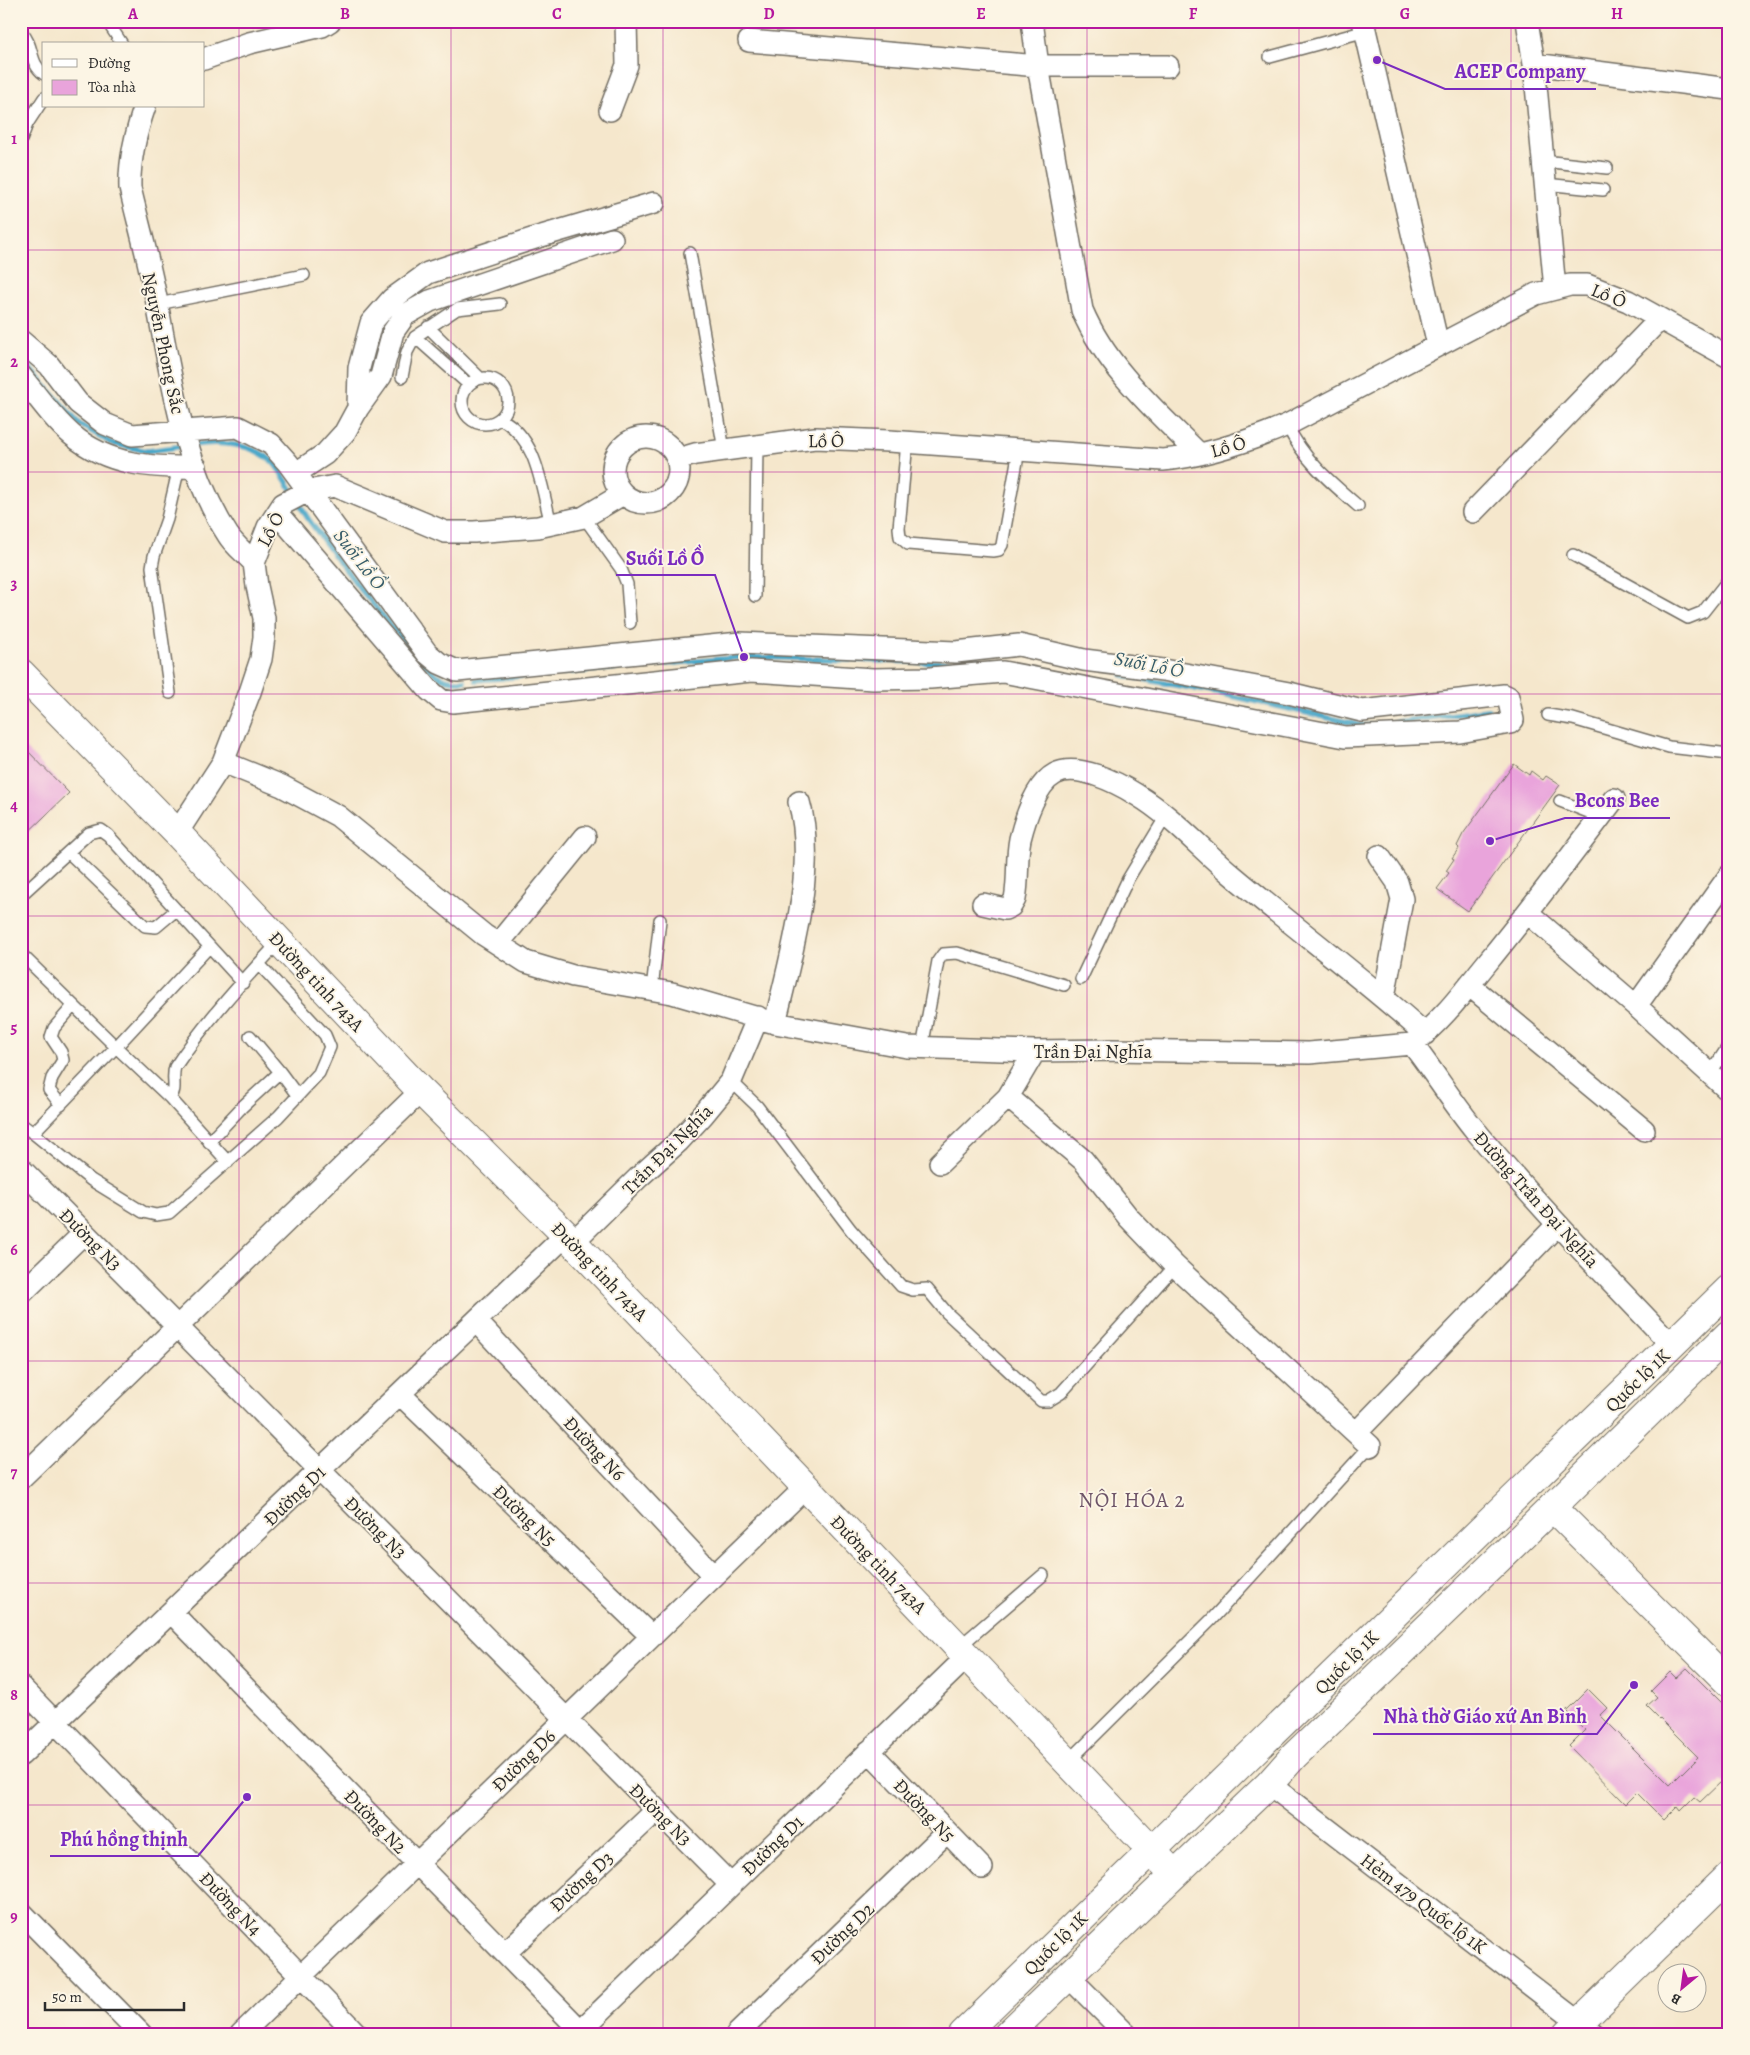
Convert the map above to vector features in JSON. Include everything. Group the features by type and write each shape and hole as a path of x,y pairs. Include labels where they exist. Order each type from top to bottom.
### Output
{"main road":[{"name":"Đường tỉnh 743A","path":"24,681 177,833 421,1091 570,1239 1151,1848 1173,1874"},
{"name":"Quốc lộ 1K","path":"963,2034 1151,1848 1271,1736 1729,1289"},
{"name":"Quốc lộ 1K","path":"1008,2034 1269,1784 1294,1756 1729,1334"},
{"path":"1528,1484 1729,1683"},
{"path":"1580,2030 1729,1876"}],"street":[{"path":"205,59 249,43 322,26 330,21"},
{"path":"610,110 627,66 626,21"},
{"path":"1032,21 1038,66 1082,310 1092,335 1140,394 1199,454"},
{"path":"1528,21 1534,64 1555,289"},
{"path":"1365,26 1438,345"},
{"path":"750,41 1038,66 1168,66"},
{"path":"1534,64 1729,89"},
{"name":"Nguyễn Phong Sắc","path":"144,108 139,123 130,170 130,188 158,304 172,388 187,453 228,536 254,563"},
{"path":"358,408 359,368 371,323 392,299 428,273 538,237 654,203"},
{"path":"292,501 426,652 439,663 457,671 740,643 956,652 1019,645 1084,660 1151,684 1345,737 1460,732 1510,723 1513,720 1512,707 1508,697 1504,695 1362,711 1289,693 1151,684 1003,672 930,678 873,679 751,671 447,701 429,690 292,501 296,473 325,454 345,432 358,408 381,376 393,332 406,315 430,301 612,239"},
{"name":"Lồ Ô","path":"678,459 724,450 815,438 907,442 1162,460 1199,454 1253,439 1287,425 1536,294 1555,289 1587,285 1628,301 1729,357"},
{"path":"1473,512 1660,319"},
{"path":"21,341 49,365 72,435 101,453 131,465 159,468 238,427 271,444 296,473"},
{"path":"21,376 62,406 132,435 156,435 187,453"},
{"path":"651,436 670,446 678,459 679,477 675,487 668,496 647,504 636,502 623,494 614,479 613,468 615,457 629,440 651,436"},
{"path":"292,501 334,486 445,532 474,532 551,524 584,517 623,494"},
{"name":"Lồ Ô","path":"177,833 223,762 261,659 264,618 254,563 260,544 292,501"},
{"path":"223,762 282,786 338,816 421,886 498,944 526,962 573,976 672,993 766,1020 790,958 804,869 807,842 799,802"},
{"name":"Đường Trần Đại Nghĩa","path":"983,904 1005,910 1011,906 1015,899 1020,839 1031,810 1044,784 1056,773 1070,770 1086,772 1137,794 1166,816 1232,875 1384,997 1419,1039 1474,1129 1557,1226 1672,1345"},
{"path":"1419,1039 1469,985 1528,913 1614,799"},
{"path":"498,944 585,836"},
{"path":"1379,856 1397,882 1402,899 1384,997"},
{"path":"1636,1006 1729,876"},
{"path":"1528,913 1636,1006 1729,1092"},
{"path":"1469,985 1644,1130"},
{"name":"Trần Đại Nghĩa","path":"570,1239 678,1142 731,1081 766,1020 854,1039 922,1048 1309,1054 1419,1039"},
{"path":"940,1163 1008,1096 1035,1051"},
{"path":"21,1478 421,1091"},
{"path":"1008,1096 1083,1160 1129,1218 1175,1266 1363,1439 1557,1226"},
{"name":"Đường N3","path":"21,1169 731,1885"},
{"path":"21,1294 84,1232"},
{"name":"Đường D1","path":"21,1755 476,1321 570,1239"},
{"name":"Đường N6","path":"476,1321 714,1576"},
{"name":"Đường N5","path":"400,1394 651,1636"},
{"name":"Đường D6","path":"241,2034 806,1487"},
{"name":"Đường N2","path":"171,1612 505,1953 579,2032"},
{"name":"Đường D1","path":"579,2032 869,1751 963,1651"},
{"name":"Đường N4","path":"21,1687 357,2034"},
{"name":"Đường N5","path":"869,1751 982,1868"},
{"name":"Hẻm 479 Quốc lộ 1K","path":"1269,1784 1580,2030"},
{"name":"Đường D3","path":"505,1953 657,1810"},
{"name":"Đường D2","path":"737,2034 947,1832"},
{"path":"21,1912 141,2034"},
{"path":"1069,1977 1126,2034"}],"lane":[{"path":"107,21 121,42"},
{"path":"1270,57 1365,26"},
{"path":"21,32 30,42 32,61 42,72"},
{"path":"21,140 27,124 42,101"},
{"path":"1543,161 1608,168"},
{"path":"1546,184 1603,190"},
{"path":"690,254 724,450"},
{"path":"158,304 304,275"},
{"path":"402,377 407,352 415,337 428,327 457,309 500,304"},
{"path":"428,327 480,378"},
{"path":"415,337 468,384"},
{"path":"480,378 492,378 503,385 508,396 508,408 501,419 490,424 478,424 468,417 462,406 462,394 468,384 480,378"},
{"path":"501,419 521,433 530,448 551,524"},
{"path":"1287,425 1297,445 1315,469 1358,506"},
{"path":"907,442 899,528 900,536 908,544 994,551 999,550 1002,545 1019,450"},
{"path":"755,596 757,445"},
{"path":"170,693 152,568 154,556 187,453"},
{"path":"584,517 620,568 627,584 630,623"},
{"path":"1573,555 1688,618 1703,612 1729,579"},
{"path":"1548,716 1572,719 1669,747 1729,754"},
{"path":"1560,801 1601,817"},
{"path":"1081,978 1128,879 1166,816"},
{"path":"21,895 89,833 101,830 108,835 175,911 243,983"},
{"path":"68,852 146,926 156,927 175,911"},
{"path":"652,989 660,920"},
{"path":"170,1098 175,1089 173,1073 175,1068 199,1030 279,942"},
{"path":"33,1133 116,1048 209,947"},
{"path":"922,1048 938,961 943,954 956,953 1064,985"},
{"path":"21,954 116,1048 170,1098 228,1162"},
{"path":"21,1124 91,1180 142,1212 156,1215 169,1213 278,1117 319,1073 330,1047 325,1035 259,964"},
{"path":"61,1105 49,1090 52,1078 63,1060 61,1052 51,1038 54,1028 73,1006"},
{"path":"250,1036 297,1095"},
{"path":"1710,1074 1729,1045"},
{"path":"209,1142 242,1107 280,1072"},
{"path":"731,1081 757,1106 851,1230 902,1286 913,1290 927,1289 947,1313 1042,1401 1048,1401 1061,1393 1175,1266"},
{"path":"1068,1762 1212,1619 1363,1439"},
{"path":"963,1651 1043,1575"}],"building":[{"path":"21,744 69,793 21,839"},
{"path":"1514,764 1529,775 1531,771 1543,780 1546,776 1560,785 1468,911 1437,889 1449,873 1446,871 1454,859 1452,858 1459,848 1457,846 1463,834"},
{"path":"1687,1668 1729,1710 1729,1788 1722,1781 1700,1802 1694,1797 1681,1810 1678,1806 1664,1820 1637,1793 1626,1804 1569,1746 1585,1730 1566,1711 1588,1689 1607,1708 1600,1715 1670,1785 1698,1757 1647,1706 1657,1697 1651,1691 1670,1672 1676,1678"}],"waterway":[{"name":"Suối Lồ Ồ","path":"21,357 79,424 111,443 147,451 184,446"},
{"name":"Suối Lồ Ồ","path":"193,445 213,443 245,447 256,451 273,462 309,520 334,554 414,652"},
{"name":"Suối Lồ Ồ","path":"476,680 744,657 961,663 978,659"},
{"name":"Suối Lồ Ồ","path":"423,662 441,678 451,681 464,681"},
{"name":"Suối Lồ Ồ","path":"1122,675 1223,694 1365,726 1488,710"}],"place":[{"name":"ACEP Company","path":"1377,60"},
{"name":"Suối Lồ Ồ","path":"744,657"},
{"name":"Bcons Bee","path":"1490,841"},
{"name":"Nhà thờ Giáo xứ An Bình","path":"1634,1685"},
{"name":"Phú hồng thịnh","path":"247,1797"}],"district":[{"name":"NỘI HÓA 2","path":"1132,1500"}]}
